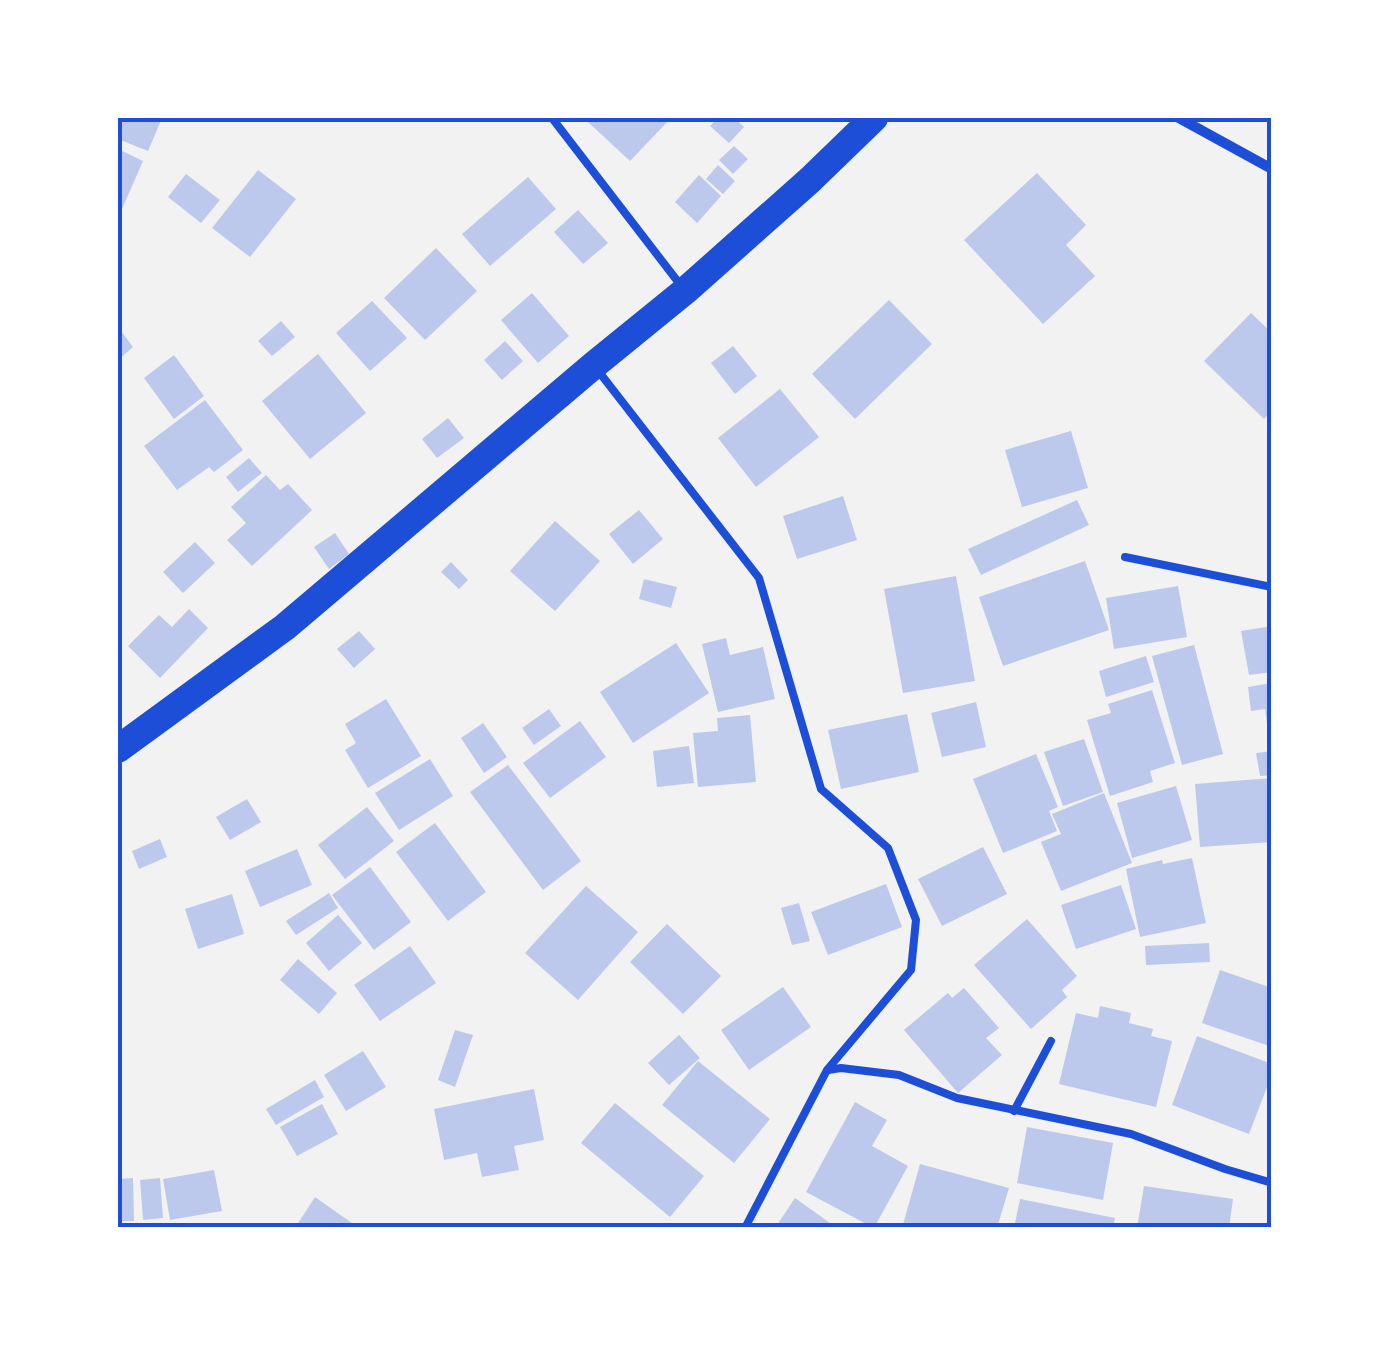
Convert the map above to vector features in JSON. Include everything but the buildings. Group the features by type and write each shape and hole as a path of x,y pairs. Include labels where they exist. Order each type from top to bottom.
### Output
{"highway":[{"path":"118,749 285,627 684,291 874,118"}],"street":[{"path":"1179,118 1272,169"}],"lane":[{"path":"552,118 684,291"},
{"path":"594,365 758,578 821,789 888,848 916,920 911,970 827,1070 745,1228"},
{"path":"1125,557 1272,587"},
{"path":"1014,1111 1051,1041"},
{"path":"827,1070 899,1074 957,1098 1130,1134 1272,1183"}]}
